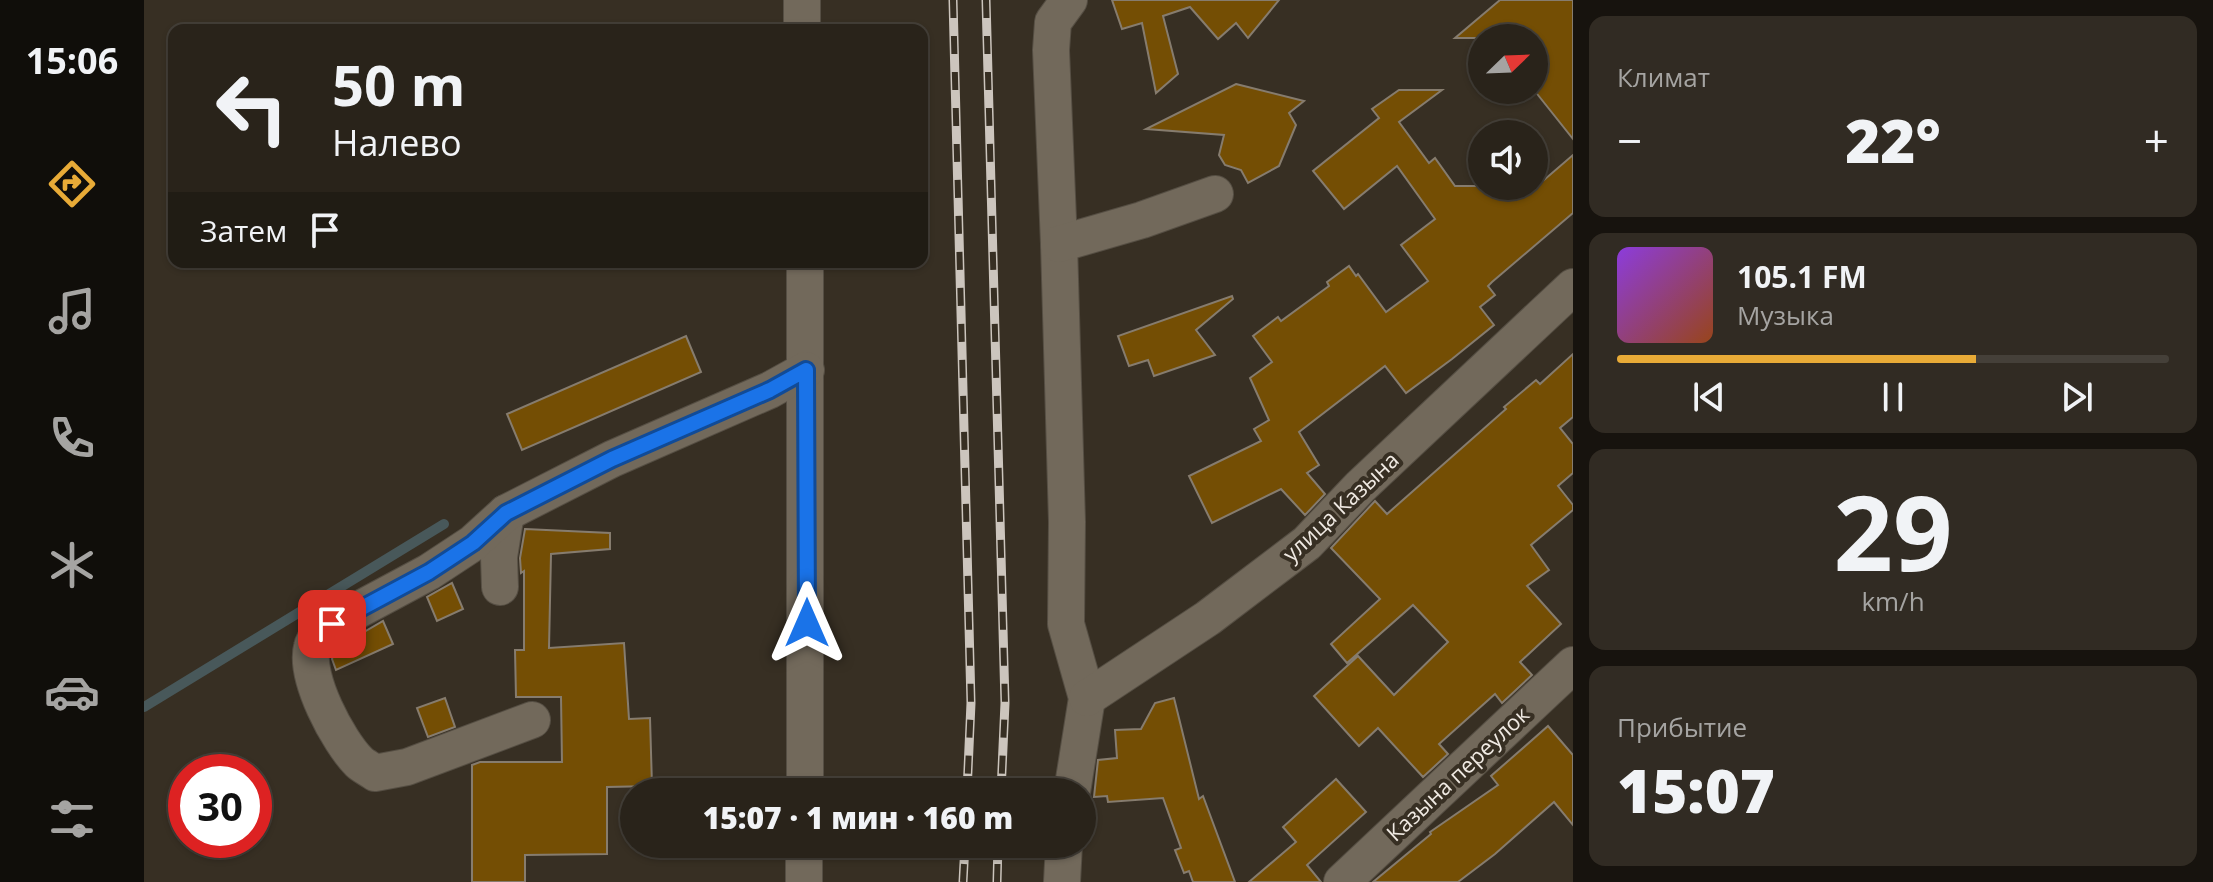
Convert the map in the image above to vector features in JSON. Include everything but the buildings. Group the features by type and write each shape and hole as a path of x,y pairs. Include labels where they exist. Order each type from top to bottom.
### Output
{"street":[{"path":"802,0 802,24"},
{"path":"1069,0 1053,22 1051,50 1067,522 1066,624 1087,698 1074,778"},
{"path":"1059,244 1142,220 1215,194"},
{"path":"805,268 805,778"},
{"name":"улица Казына","path":"1087,698 1208,618 1307,543 1360,487 1573,287"},
{"path":"532,720 407,767 375,773 359,763 323,708 311,665 312,646 320,633 332,624 429,572 473,543 506,513 612,459 770,390 806,370"},
{"path":"500,587 499,557 506,513"},
{"name":"Казына переулок","path":"1342,882 1573,665"},
{"path":"804,858 804,882"},
{"path":"1062,882 1063,858"}],"waterway":[{"path":"144,707 444,524"}],"railway":[{"path":"953,0 971,703 968,778"},
{"path":"986,0 1005,703 1002,778"},
{"path":"963,882 964,858"},
{"path":"997,882 998,858"}],"route":[{"path":"332,624 429,572 473,543 506,513 612,459 770,390 806,370 807,623"}]}
